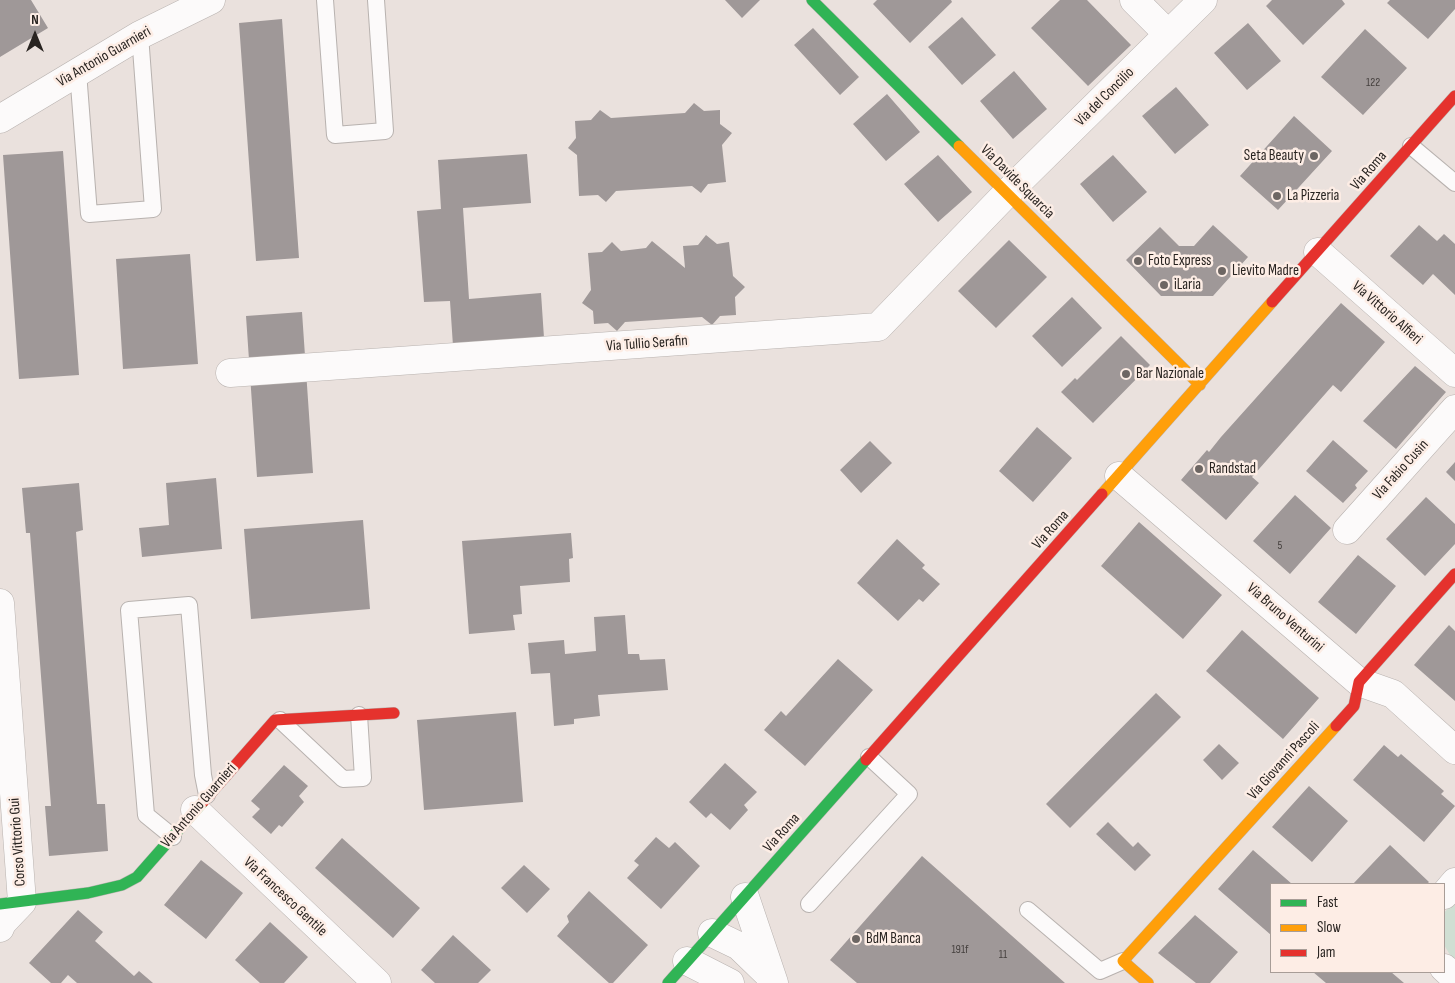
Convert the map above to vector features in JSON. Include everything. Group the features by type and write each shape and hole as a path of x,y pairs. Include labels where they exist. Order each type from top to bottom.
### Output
{"street":[{"name":"Via Antonio Guarnieri","path":"0,119 140,35 211,0"},
{"name":"Via Davide Squarcia","path":"812,0 1200,385"},
{"path":"1134,0 1168,34"},
{"name":"Via del Concilio","path":"1007,193 1203,0"},
{"name":"Via Roma","path":"668,983 1455,96"},
{"name":"Via Tullio Serafin","path":"230,373 878,327 1007,193"},
{"name":"Via Vittorio Alfieri","path":"1318,252 1455,373"},
{"name":"Via Fabio Cusin","path":"1347,530 1455,409"},
{"name":"Via Bruno Venturini","path":"1119,476 1359,682 1393,694 1455,750"},
{"name":"Via Giovanni Pascoli","path":"1123,961 1354,706 1359,682 1455,574"},
{"name":"Corso Vittorio Gui","path":"0,603 11,903"},
{"path":"280,720 394,713"},
{"name":"Via Antonio Guarnieri","path":"11,903 88,893 122,885 137,877 274,720 280,720"},
{"name":"Via Francesco Gentile","path":"201,803 377,983"},
{"path":"1445,893 1455,882"},
{"path":"745,897 772,979"},
{"path":"0,928 11,903"},
{"path":"712,933 739,946 772,979"},
{"path":"687,961 730,983"},
{"path":"1123,961 1148,983"},
{"path":"1445,969 1455,978"}],"lane":[{"path":"325,0 335,135 386,131 376,0"},
{"path":"78,72 88,214 153,209 140,35"},
{"path":"1411,146 1455,183"},
{"path":"173,837 146,815 129,610 189,605 203,776 201,803"},
{"path":"280,720 343,779 363,778 360,715"},
{"path":"809,904 909,794 869,757"},
{"path":"1028,910 1101,977 1123,961"}],"green space":[{"path":"1455,900 1455,963 1445,947 1445,912"}],"building":[{"path":"0,0 31,0 48,28 0,57"},
{"path":"725,0 760,0 742,18"},
{"path":"877,0 951,0 952,2 910,43 873,4"},
{"path":"1060,0 1087,0 1131,45 1088,86 1031,28"},
{"path":"1272,0 1342,0 1345,4 1303,45 1266,6"},
{"path":"1390,0 1455,0 1455,9 1428,39 1387,3"},
{"path":"962,17 996,55 962,85 928,47"},
{"path":"282,19 299,258 256,261 239,23"},
{"path":"1248,23 1281,61 1247,90 1214,53"},
{"path":"813,28 859,77 840,95 794,45"},
{"path":"1365,29 1407,68 1363,115 1321,77"},
{"path":"1014,71 1047,109 1013,139 980,101"},
{"path":"1176,87 1209,125 1175,154 1142,116"},
{"path":"887,94 920,132 886,161 853,124"},
{"path":"694,103 704,111 720,110 720,124 732,133 722,145 726,182 708,184 701,193 692,186 616,191 606,202 598,195 579,196 577,155 568,148 576,138 575,121 591,120 600,110 611,118 685,113"},
{"path":"1294,116 1332,151 1278,210 1240,176"},
{"path":"63,151 79,375 19,379 3,155"},
{"path":"527,154 531,203 463,208 469,299 541,293 544,338 453,346 450,301 424,302 417,211 441,209 438,160"},
{"path":"938,155 972,192 938,222 904,184"},
{"path":"1113,155 1147,192 1113,222 1080,184"},
{"path":"1213,225 1248,257 1213,296 1161,296 1126,260 1160,227 1179,246 1194,246"},
{"path":"1419,225 1437,241 1444,234 1455,244 1455,295 1433,274 1423,285 1390,256"},
{"path":"706,235 717,244 729,242 733,276 745,287 735,297 736,315 720,316 712,325 702,317 625,322 617,331 608,323 594,324 593,311 582,303 591,290 588,253 602,252 612,242 621,251 646,248 652,241 685,268 683,246 698,245"},
{"path":"1009,240 1047,277 996,328 958,291"},
{"path":"190,254 198,364 123,369 116,259"},
{"path":"1072,297 1102,328 1062,367 1032,336"},
{"path":"1341,303 1385,342 1341,392 1333,385 1252,477 1259,483 1226,520 1181,480 1207,450 1209,452"},
{"path":"302,312 313,473 257,477 246,316"},
{"path":"1121,336 1150,365 1093,423 1061,392 1075,378 1077,380"},
{"path":"1415,366 1446,392 1396,449 1363,421"},
{"path":"1037,427 1072,458 1033,502 999,471"},
{"path":"1333,440 1368,471 1355,485 1357,488 1343,503 1306,471"},
{"path":"870,441 892,463 861,493 840,470"},
{"path":"1455,462 1455,481 1446,472"},
{"path":"216,478 222,549 142,557 139,528 169,525 166,483"},
{"path":"79,483 83,530 76,532 97,804 105,804 108,851 49,856 45,806 51,806 30,533 26,533 22,488"},
{"path":"1295,495 1331,528 1290,574 1253,541"},
{"path":"1426,497 1455,524 1455,544 1425,576 1386,539"},
{"path":"363,520 370,609 251,619 244,529"},
{"path":"1139,522 1222,595 1183,639 1101,566"},
{"path":"571,533 573,558 569,559 570,582 520,586 522,614 513,615 515,630 469,634 462,541"},
{"path":"897,539 925,565 922,568 940,584 923,602 919,599 898,621 857,583"},
{"path":"1358,555 1396,586 1356,634 1318,602"},
{"path":"625,615 628,654 639,654 640,660 665,659 668,690 598,695 600,716 574,719 574,724 554,726 550,673 531,674 528,643 564,640 565,654 596,651 594,617"},
{"path":"1449,625 1455,631 1455,701 1414,665"},
{"path":"1242,630 1319,698 1283,739 1206,671"},
{"path":"838,659 873,690 805,766 764,730 781,711 786,716"},
{"path":"1156,693 1181,717 1070,828 1046,804"},
{"path":"516,712 523,802 424,810 417,720"},
{"path":"1219,744 1239,763 1222,780 1203,760"},
{"path":"1384,745 1398,757 1401,754 1444,791 1441,794 1455,806 1424,842 1353,780"},
{"path":"725,763 757,792 744,805 748,810 730,830 711,813 706,818 689,802"},
{"path":"284,765 308,786 299,796 304,802 282,827 279,825 271,834 252,817 260,809 251,801"},
{"path":"1309,786 1348,821 1312,862 1272,827"},
{"path":"1108,822 1133,847 1138,842 1151,855 1135,871 1096,834"},
{"path":"656,837 669,848 675,842 700,866 661,909 627,878 639,865 634,861"},
{"path":"342,838 420,908 393,938 315,868"},
{"path":"1390,845 1429,882 1428,883 1354,883"},
{"path":"1253,850 1291,883 1270,883 1270,934 1218,889"},
{"path":"922,856 1065,983 857,983 830,960"},
{"path":"201,860 243,893 206,939 164,905"},
{"path":"524,865 550,889 527,913 501,888"},
{"path":"589,891 648,945 613,983 609,983 557,936 569,922 567,916"},
{"path":"78,910 103,932 95,941 134,976 139,971 153,983 77,983 68,975 61,983 51,983 29,963"},
{"path":"1195,915 1238,952 1210,983 1196,983 1158,953"},
{"path":"270,922 308,957 284,983 260,983 235,960"},
{"path":"453,935 491,970 478,983 435,983 421,970"},
{"path":"1314,973 1392,973 1404,983 1326,983"}],"traffic: fast":[{"path":"812,0 959,146"},
{"path":"668,983 866,760"},
{"path":"0,904 88,893 122,885 137,877 203,802"}],"traffic: slow":[{"path":"959,146 1200,385"},
{"path":"1102,494 1272,302"},
{"path":"1148,983 1123,961 1336,726"}],"traffic: jam":[{"path":"1272,302 1455,96"},
{"path":"866,760 1102,494"},
{"path":"1336,726 1354,706 1359,682 1455,574"},
{"path":"203,802 275,720 394,713"}],"place":[{"name":"Seta Beauty","path":"1314,156"},
{"name":"La Pizzeria","path":"1277,196"},
{"name":"Foto Express","path":"1138,261"},
{"name":"Lievito Madre","path":"1222,271"},
{"name":"iLaria","path":"1164,285"},
{"name":"Bar Nazionale","path":"1126,374"},
{"name":"Randstad","path":"1199,469"},
{"name":"BdM Banca","path":"856,939"}]}
